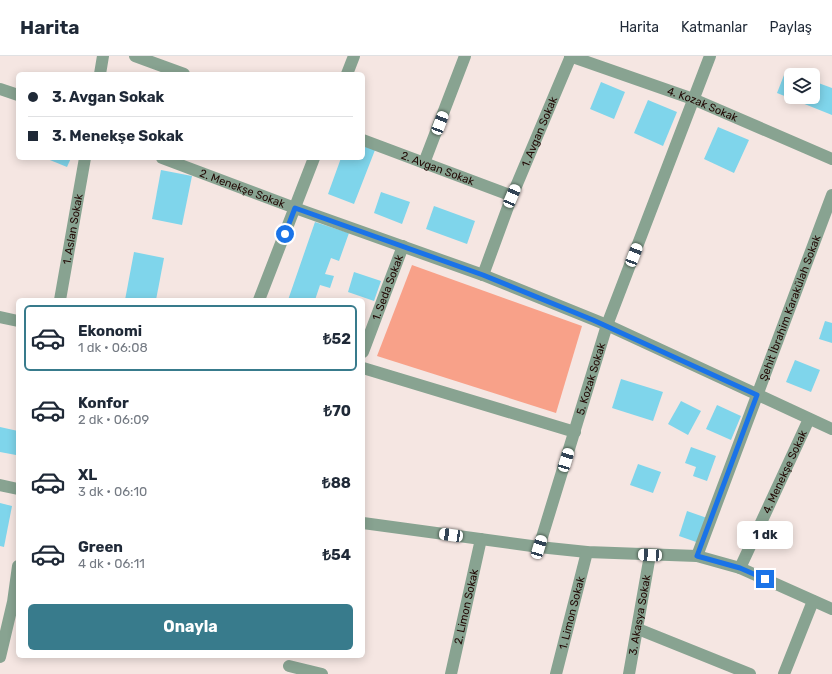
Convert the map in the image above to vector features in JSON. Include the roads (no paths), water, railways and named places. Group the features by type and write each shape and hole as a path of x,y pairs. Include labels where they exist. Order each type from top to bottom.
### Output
{"street":[{"path":"100,72 103,56"},
{"path":"135,56 179,72"},
{"path":"348,72 354,56"},
{"path":"424,163 465,56"},
{"name":"4. Kozak Sokak","path":"570,56 692,99 832,159"},
{"name":"1. Avgan Sokak","path":"483,275 512,196 570,56"},
{"name":"5. Kozak Sokak","path":"539,547 607,326 692,99 710,56"},
{"path":"0,89 16,93"},
{"name":"2. Avgan Sokak","path":"365,141 512,196"},
{"name":"1. Aslan Sokak","path":"60,298 85,160"},
{"name":"2. Menekşe Sokak","path":"167,160 295,208 483,275 607,326 832,429"},
{"path":"260,298 313,160"},
{"name":"Şehit İbrahim Karakülah Sokak","path":"697,556 832,195"},
{"name":"1. Seda Sokak","path":"365,347 403,246"},
{"path":"0,317 16,321"},
{"path":"365,369 575,432"},
{"name":"4. Menekşe Sokak","path":"740,568 810,419"},
{"path":"0,485 16,489"},
{"path":"365,523 539,547 587,552 697,556 740,568 832,609"},
{"name":"2. Limon Sokak","path":"451,674 481,539"},
{"name":"1. Limon Sokak","path":"556,674 587,552"},
{"name":"3. Akasya Sokak","path":"629,674 650,555"},
{"path":"0,657 15,602 16,590"},
{"path":"784,674 813,601"},
{"path":"638,629 750,674"},
{"path":"289,665 322,674"}]}
